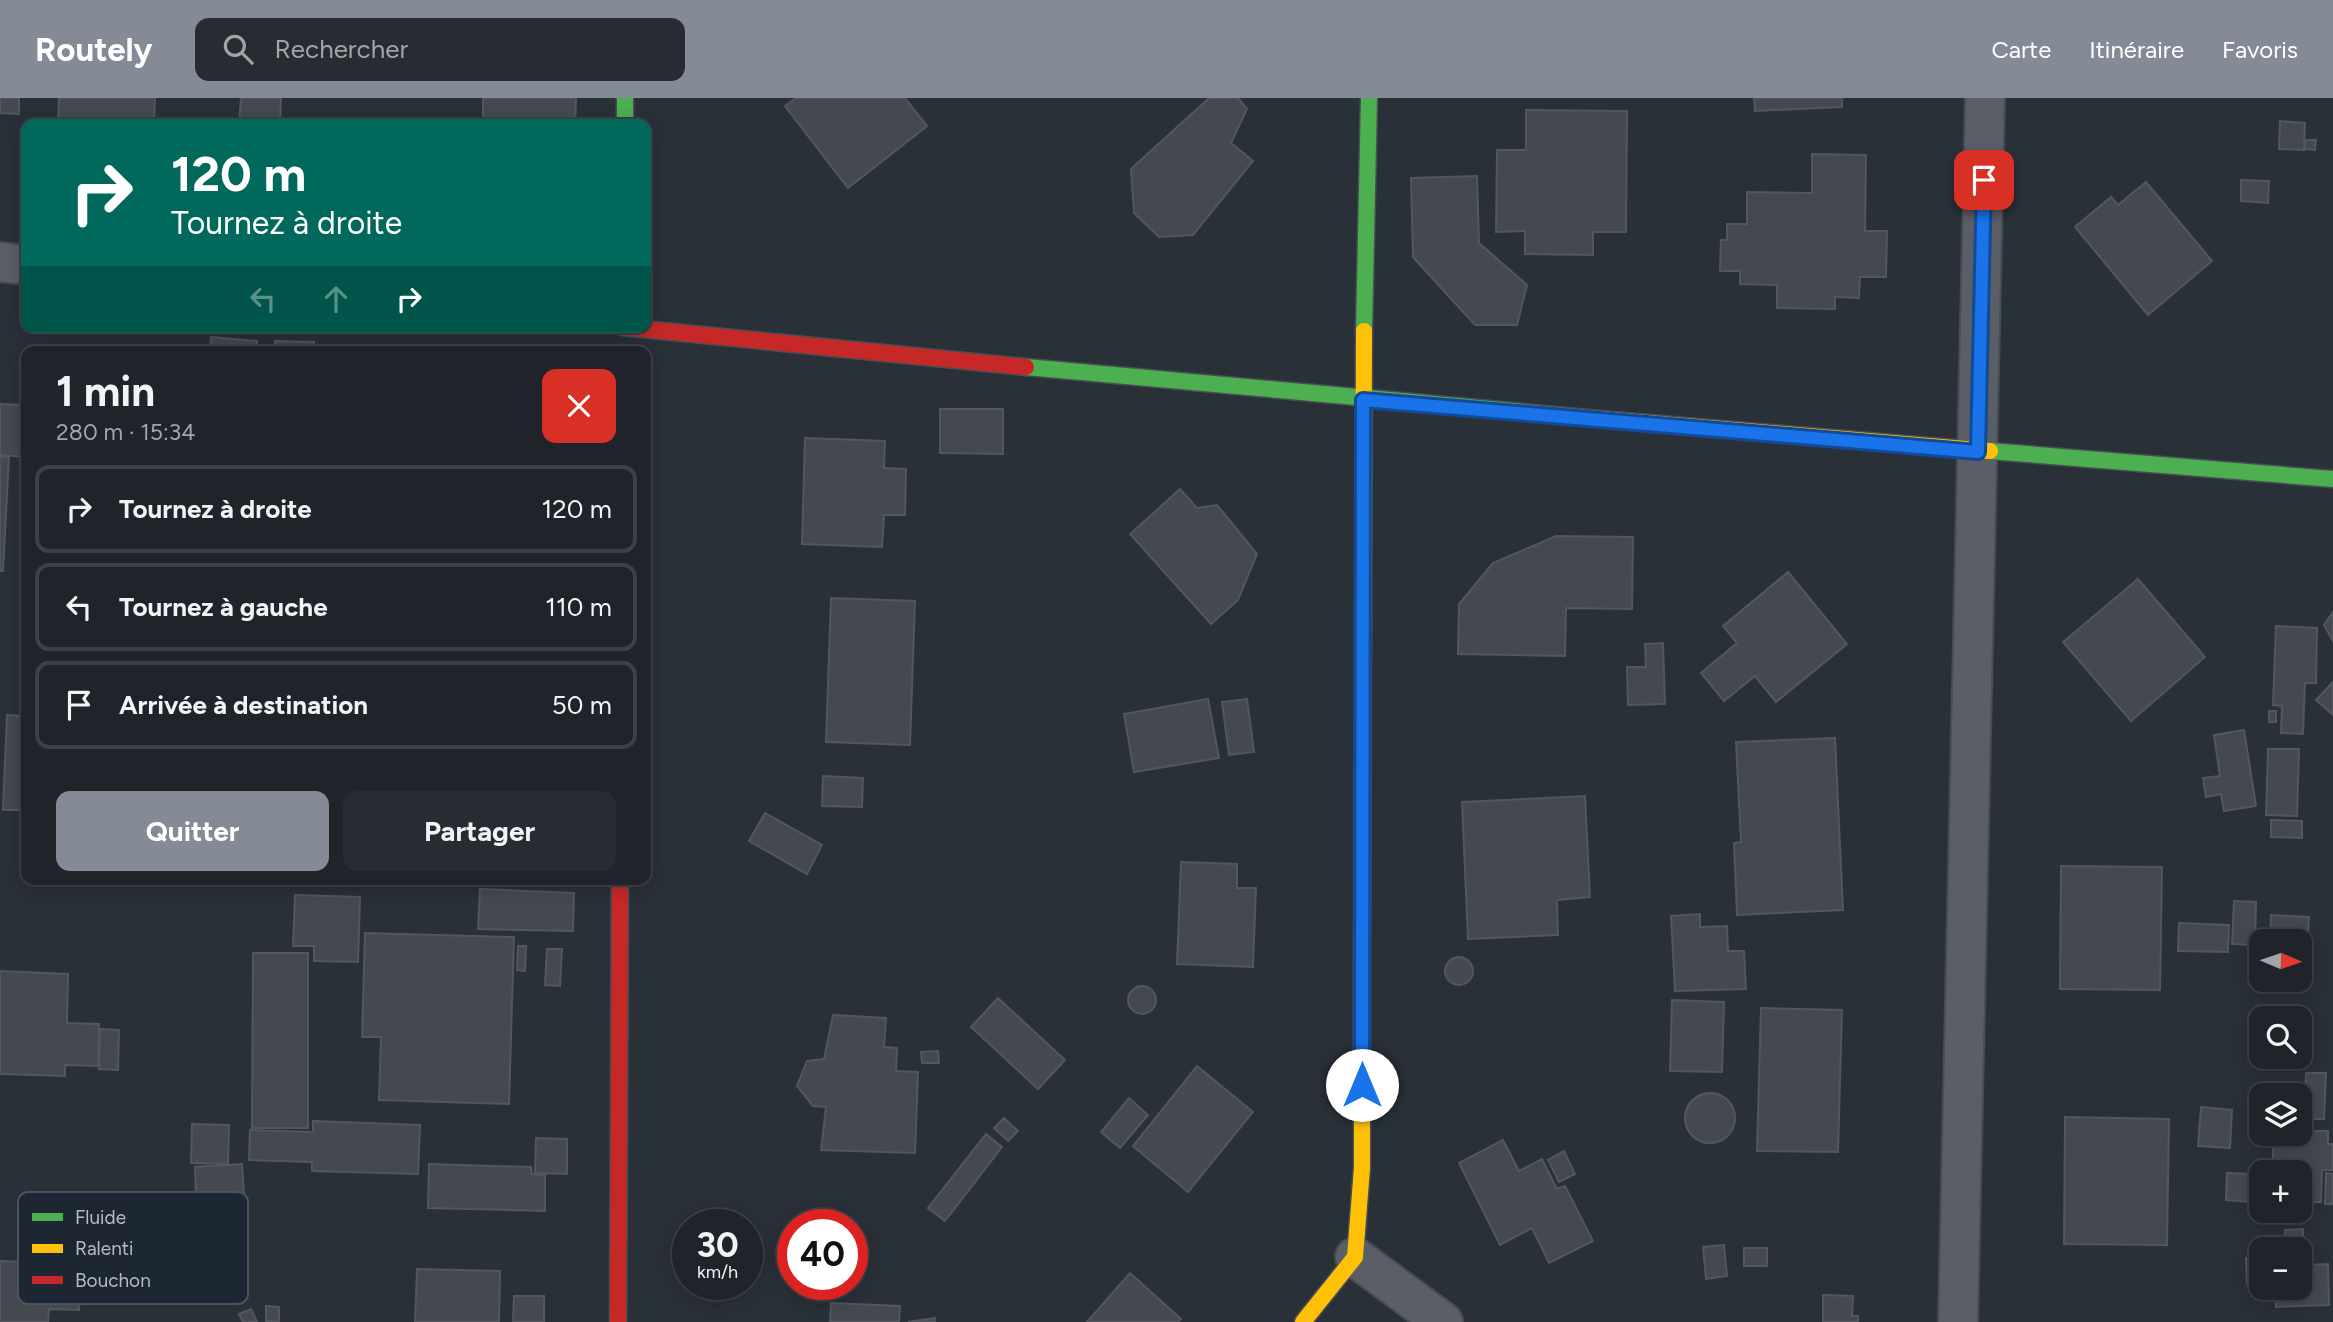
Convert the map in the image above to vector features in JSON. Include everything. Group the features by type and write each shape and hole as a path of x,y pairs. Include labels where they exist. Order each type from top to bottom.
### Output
{"street":[{"path":"625,98 625,119"},
{"path":"1303,1322 1355,1256 1362,1168 1363,400 1369,98"},
{"path":"1958,1322 1985,98"},
{"path":"0,262 21,264"},
{"path":"651,333 1363,400 2333,479"},
{"path":"618,1322 620,885"},
{"path":"1355,1256 1443,1322"}],"building":[{"path":"0,98 19,98 19,114 0,113"},
{"path":"59,98 155,98 154,119 58,119"},
{"path":"241,98 281,98 280,119 239,119"},
{"path":"483,98 576,98 575,119 483,119"},
{"path":"796,98 905,98 927,126 848,188 785,106"},
{"path":"1209,98 1238,98 1247,109 1231,143 1253,161 1193,235 1159,237 1134,213 1131,169"},
{"path":"1754,98 1842,98 1842,107 1755,111"},
{"path":"1526,110 1627,111 1626,232 1593,232 1593,255 1525,254 1525,231 1496,232 1497,150 1526,150"},
{"path":"2280,121 2305,123 2304,150 2279,149"},
{"path":"2305,140 2316,140 2315,150 2305,149"},
{"path":"1812,154 1866,155 1865,231 1887,231 1886,277 1860,277 1859,298 1835,297 1835,309 1777,308 1777,285 1740,284 1740,271 1720,271 1721,240 1727,240 1727,224 1747,224 1747,192 1812,193"},
{"path":"1477,176 1479,243 1527,285 1517,325 1475,325 1413,257 1411,178"},
{"path":"2241,180 2269,181 2268,203 2241,201"},
{"path":"2146,182 2212,261 2148,315 2075,227 2111,197 2118,205"},
{"path":"211,337 257,341 257,346 210,346"},
{"path":"275,341 314,342 314,346 275,346"},
{"path":"0,404 21,405 21,457 0,455"},
{"path":"940,409 1003,409 1003,454 940,453"},
{"path":"805,438 885,441 884,468 906,469 905,515 884,515 882,547 802,544"},
{"path":"0,457 9,457 3,571 0,571"},
{"path":"1180,489 1197,508 1217,505 1257,554 1238,600 1211,624 1130,534"},
{"path":"1556,536 1633,537 1632,609 1566,608 1565,656 1458,654 1459,604 1493,563"},
{"path":"1788,572 1847,644 1776,702 1755,676 1724,701 1701,673 1737,643 1723,626"},
{"path":"2138,579 2205,657 2131,721 2063,642"},
{"path":"831,598 915,601 910,745 826,742"},
{"path":"2333,612 2333,641 2324,625"},
{"path":"2276,626 2317,628 2316,683 2305,683 2303,734 2281,733 2282,706 2273,705"},
{"path":"1663,643 1665,704 1628,705 1627,667 1646,667 1645,644"},
{"path":"2333,682 2333,715 2316,700"},
{"path":"1208,699 1219,758 1134,772 1124,714"},
{"path":"1247,699 1254,752 1229,755 1222,702"},
{"path":"2269,711 2276,711 2276,722 2269,722"},
{"path":"7,715 21,716 21,810 3,810"},
{"path":"2244,730 2256,806 2224,811 2221,794 2206,797 2203,778 2220,776 2214,735"},
{"path":"1835,738 1843,910 1737,915 1734,843 1741,842 1736,742"},
{"path":"2268,749 2299,749 2297,816 2266,815"},
{"path":"823,776 863,778 862,807 822,806"},
{"path":"1585,796 1590,897 1557,900 1558,935 1468,939 1462,802"},
{"path":"765,813 822,845 807,874 749,841"},
{"path":"2271,820 2302,821 2302,838 2271,837"},
{"path":"1181,862 1237,864 1237,888 1256,888 1253,967 1177,964"},
{"path":"2061,866 2162,867 2160,990 2060,989"},
{"path":"480,889 574,893 573,931 478,929"},
{"path":"295,895 360,897 358,962 314,961 314,946 293,946"},
{"path":"2234,901 2256,902 2255,929 2249,929 2249,945 2232,944"},
{"path":"1700,914 1700,927 1727,926 1728,951 1744,951 1746,989 1675,991 1671,916"},
{"path":"2271,915 2309,917 2308,929 2270,929"},
{"path":"2179,923 2229,925 2228,952 2178,951"},
{"path":"365,933 514,937 509,1104 379,1100 381,1037 362,1037"},
{"path":"518,946 526,946 525,971 517,970"},
{"path":"547,949 562,949 560,986 545,985"},
{"path":"253,953 308,953 308,1128 252,1128"},
{"path":"1459,957 1469,961 1473,971 1469,981 1459,985 1449,981 1445,971 1449,961"},
{"path":"0,971 68,974 67,1023 99,1024 98,1066 65,1065 65,1076 0,1074"},
{"path":"1142,986 1152,990 1156,1000 1152,1010 1142,1014 1132,1010 1128,1000 1132,990"},
{"path":"998,998 1065,1060 1038,1089 971,1027"},
{"path":"1672,1000 1724,1002 1722,1072 1670,1071"},
{"path":"1761,1008 1842,1010 1838,1152 1757,1151"},
{"path":"833,1015 886,1018 884,1047 897,1048 896,1071 918,1072 915,1153 821,1150 826,1107 813,1106 797,1086 807,1061 824,1059"},
{"path":"100,1029 119,1030 118,1070 99,1069"},
{"path":"938,1051 939,1063 922,1063 921,1052"},
{"path":"1197,1066 1253,1112 1188,1192 1133,1146"},
{"path":"2306,1073 2326,1073 2324,1119 2312,1119 2312,1083 2306,1083"},
{"path":"1710,1093 1728,1100 1735,1118 1728,1136 1710,1143 1692,1136 1685,1118 1692,1100"},
{"path":"1129,1098 1148,1115 1120,1148 1101,1132"},
{"path":"2201,1107 2232,1110 2230,1148 2198,1146"},
{"path":"2065,1117 2169,1119 2167,1245 2064,1244"},
{"path":"1004,1118 1018,1131 1008,1141 994,1128"},
{"path":"313,1121 420,1125 418,1174 312,1171 312,1162 249,1160 250,1130 313,1132"},
{"path":"192,1124 229,1125 228,1164 191,1163"},
{"path":"2312,1131 2328,1131 2328,1144 2333,1144 2333,1170 2322,1170 2321,1202 2312,1202 2312,1160 2273,1160 2273,1146 2312,1146"},
{"path":"986,1134 1002,1147 945,1221 928,1208"},
{"path":"536,1138 567,1139 567,1174 535,1173"},
{"path":"1503,1140 1519,1171 1542,1159 1557,1189 1565,1186 1593,1241 1549,1263 1532,1228 1500,1245 1459,1163"},
{"path":"1564,1151 1575,1174 1559,1182 1548,1160"},
{"path":"242,1164 244,1192 196,1192 195,1167"},
{"path":"429,1164 531,1167 532,1174 545,1175 545,1211 428,1208"},
{"path":"2227,1173 2249,1174 2249,1202 2226,1200"},
{"path":"2326,1173 2333,1174 2333,1204 2325,1204"},
{"path":"2303,1229 2303,1237 2285,1237 2285,1230"},
{"path":"1724,1245 1727,1276 1706,1279 1703,1247"},
{"path":"1744,1248 1767,1248 1767,1266 1744,1266"},
{"path":"2246,1258 2249,1258 2249,1284"},
{"path":"0,1261 18,1262 18,1304 79,1304 79,1310 49,1309 48,1322 0,1322"},
{"path":"2328,1264 2329,1305 2276,1307 2276,1300 2312,1300 2312,1265"},
{"path":"417,1269 500,1271 499,1322 415,1322"},
{"path":"1130,1273 1181,1319 1178,1322 1087,1322"},
{"path":"1823,1295 1853,1296 1852,1316 1858,1316 1858,1322 1823,1322"},
{"path":"514,1296 544,1296 544,1322 513,1322"},
{"path":"831,1303 900,1306 899,1322 830,1322"},
{"path":"266,1306 279,1307 279,1322 266,1321"},
{"path":"251,1309 257,1322 243,1322 239,1314"},
{"path":"935,1318 935,1322 908,1322"}],"traffic: fast":[{"path":"625,98 625,119"},
{"path":"1364,331 1369,98"},
{"path":"1026,367 1599,419"},
{"path":"1990,451 2333,479"},
{"path":"1362,967 1363,647"}],"traffic: slow":[{"path":"1363,647 1364,331"},
{"path":"1599,419 1990,451"},
{"path":"1303,1322 1355,1257 1362,1168 1362,967"}],"traffic: jam":[{"path":"651,330 1026,367"},
{"path":"618,1322 620,885"}],"route":[{"path":"1362,1085 1363,400 1978,452 1984,180"}]}
